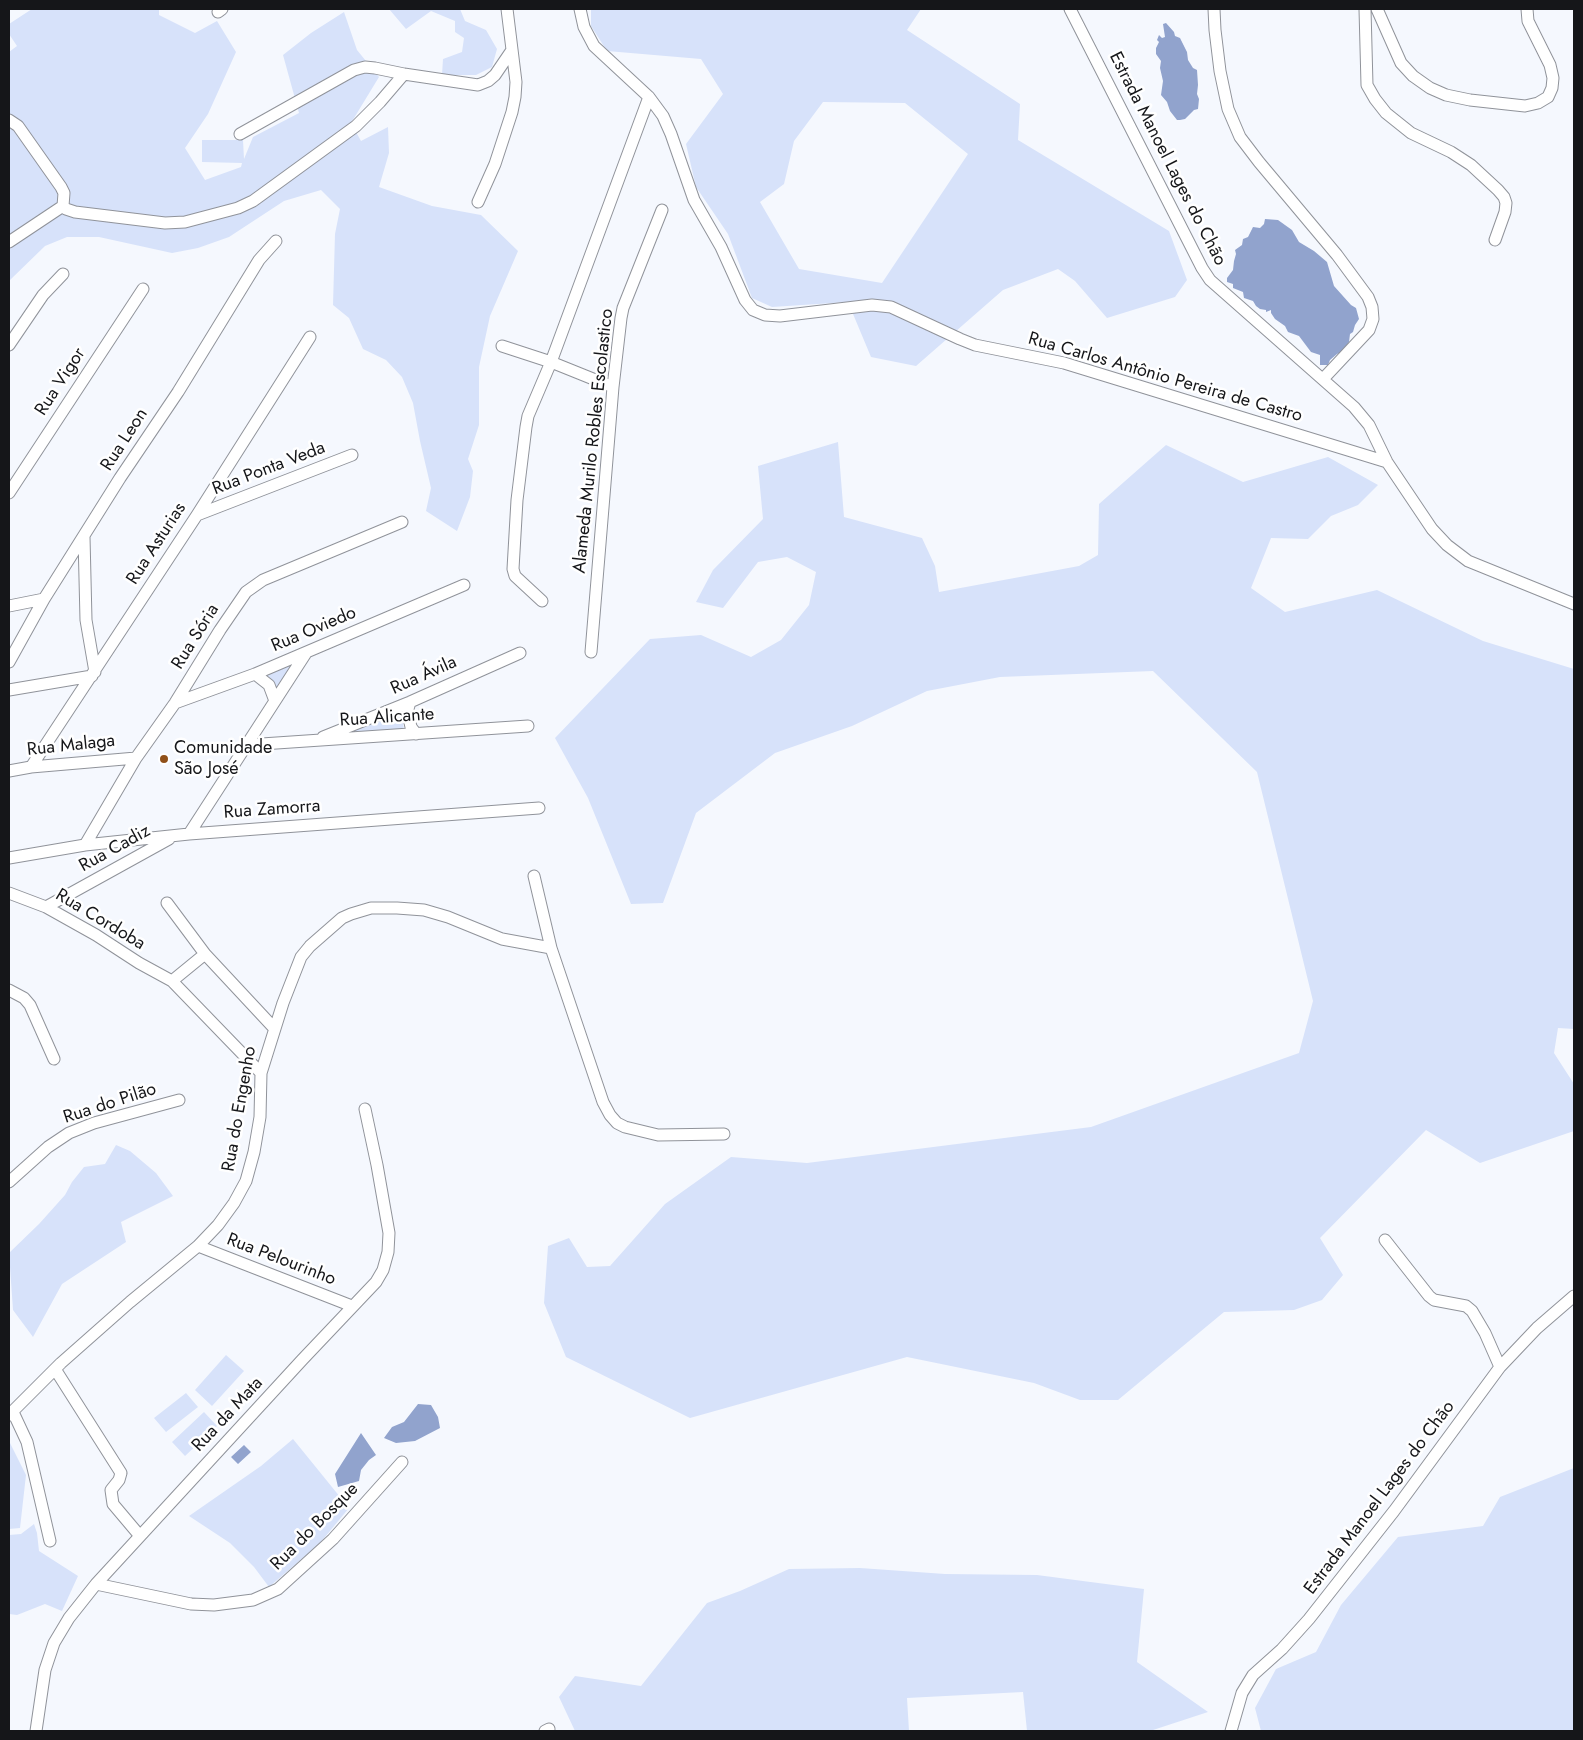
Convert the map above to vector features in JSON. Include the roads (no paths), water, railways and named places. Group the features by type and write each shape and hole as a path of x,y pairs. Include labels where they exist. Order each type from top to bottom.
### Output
{"street":[{"path":"478,202 495,164 512,112 516,82 507,9"},
{"name":"Rua Carlos Antônio Pereira de Castro","path":"580,9 584,27 594,46 649,97 663,116 672,134 694,200 721,247 745,300 753,310 765,315 780,316 872,305 891,307 975,344 1064,363 1387,462"},
{"name":"Estrada Manoel Lages do Chão","path":"1070,9 1202,268 1210,280 1354,406 1369,425 1387,462 1432,529 1447,545 1468,561 1574,604"},
{"path":"1214,9 1220,71 1228,109 1240,137 1258,162 1338,255 1368,297 1372,307 1373,319 1369,330 1323,379"},
{"path":"1365,9 1367,85 1374,99 1386,113 1411,133 1451,152 1471,165 1498,190 1506,203 1505,212 1495,240"},
{"path":"1377,9 1401,63 1413,76 1430,88 1446,95 1470,100 1524,106 1538,103 1548,96 1552,88 1553,78 1550,65 1528,21 1527,9"},
{"path":"240,134 354,70 365,67 375,68 478,85 488,81 495,75 512,50"},
{"path":"63,206 75,212 165,223 185,222 238,208 254,201 356,126 404,74"},
{"name":"Alameda Murilo Robles Escolastico","path":"542,601 515,576 512,569 528,416 551,362 649,97"},
{"path":"9,120 18,126 61,187 64,193 63,206"},
{"path":"9,242 63,206"},
{"name":"Alameda Murilo Robles Escolastico","path":"591,652 613,387 623,308 662,210"},
{"name":"Rua Leon","path":"9,662 44,599 120,478 178,392 259,260 276,241"},
{"path":"9,345 38,301 63,274"},
{"name":"Rua Vigor","path":"9,493 143,289"},
{"name":"Rua Asturias","path":"31,767 197,515 310,337"},
{"path":"502,346 551,362 613,387"},
{"name":"Rua Ponta Veda","path":"197,515 352,455"},
{"name":"Rua Sória","path":"85,845 136,758 176,703 220,630 246,592 263,580 402,522"},
{"path":"9,690 93,674 86,620 84,537"},
{"name":"Rua Oviedo","path":"176,703 255,674 464,585"},
{"path":"9,606 44,599"},
{"path":"190,834 306,653"},
{"name":"Rua Ávila","path":"314,740 410,702 520,653"},
{"path":"255,674 269,685 275,701"},
{"path":"410,702 408,709 409,718 411,727 416,734"},
{"name":"Rua Alicante","path":"247,745 528,726"},
{"name":"Rua Malaga","path":"9,771 31,767 136,758"},
{"name":"Rua Zamorra","path":"9,858 85,845 190,834 539,808"},
{"name":"Rua Cadiz","path":"46,907 174,836"},
{"path":"534,876 551,948 603,1102 610,1115 618,1123 626,1127 658,1135 724,1134"},
{"name":"Rua Cordoba","path":"9,893 46,907 96,935 139,964 172,981 261,1073"},
{"path":"167,903 205,954 274,1028"},
{"name":"Rua do Engenho","path":"11,1414 55,1369 130,1302 198,1246 218,1225 234,1203 246,1181 254,1152 260,1117 261,1073 274,1028 305,951 342,918 372,908 424,910 448,917 502,939 551,948"},
{"path":"172,981 205,954"},
{"path":"9,990 24,998 30,1005 54,1059"},
{"name":"Rua do Pilão","path":"9,1182 48,1146 70,1132 94,1123 179,1100"},
{"name":"Rua da Mata","path":"36,1731 45,1670 54,1642 69,1618 96,1584 140,1536 352,1306 367,1294 383,1270 388,1252 389,1233 365,1109"},
{"path":"1385,1240 1428,1296 1440,1302 1466,1306 1472,1311 1485,1332 1500,1367"},
{"name":"Rua Pelourinho","path":"198,1246 352,1306"},
{"name":"Estrada Manoel Lages do Chão","path":"1231,1731 1242,1693 1252,1675 1282,1649 1309,1619 1394,1511 1500,1367 1537,1328 1574,1296"},
{"path":"55,1369 121,1473 119,1480 111,1490 113,1504 140,1536"},
{"path":"11,1414 27,1442 50,1542"},
{"name":"Rua do Bosque","path":"96,1584 191,1604 214,1605 253,1600 278,1589 333,1539 402,1462"}],"water":[{"path":"1166,23 1175,36 1180,38 1187,52 1188,60 1193,68 1197,70 1198,109 1194,110 1185,119 1180,120 1177,120 1170,111 1167,102 1161,95 1163,81 1160,68 1161,61 1156,54 1156,48 1159,42 1157,40 1159,35 1162,38 1165,37 1163,24"},
{"path":"1265,219 1278,220 1292,230 1299,242 1327,262 1334,286 1356,308 1359,319 1353,332 1350,334 1349,342 1342,352 1330,360 1328,365 1320,365 1320,355 1311,352 1299,336 1288,332 1285,326 1275,319 1271,310 1266,312 1266,310 1260,309 1253,301 1244,298 1243,292 1233,288 1233,284 1227,282 1227,278 1233,270 1235,250 1242,245 1243,239 1248,237 1253,227 1260,228 1264,224"},
{"path":"418,1404 431,1405 438,1417 440,1428 415,1441 396,1443 384,1438 392,1427 404,1422"},
{"path":"361,1433 376,1455 361,1470 359,1481 338,1487 335,1474"},
{"path":"244,1445 251,1452 238,1464 231,1457"}],"place":[{"name":"Comunidade São José","path":"164,759"}]}
